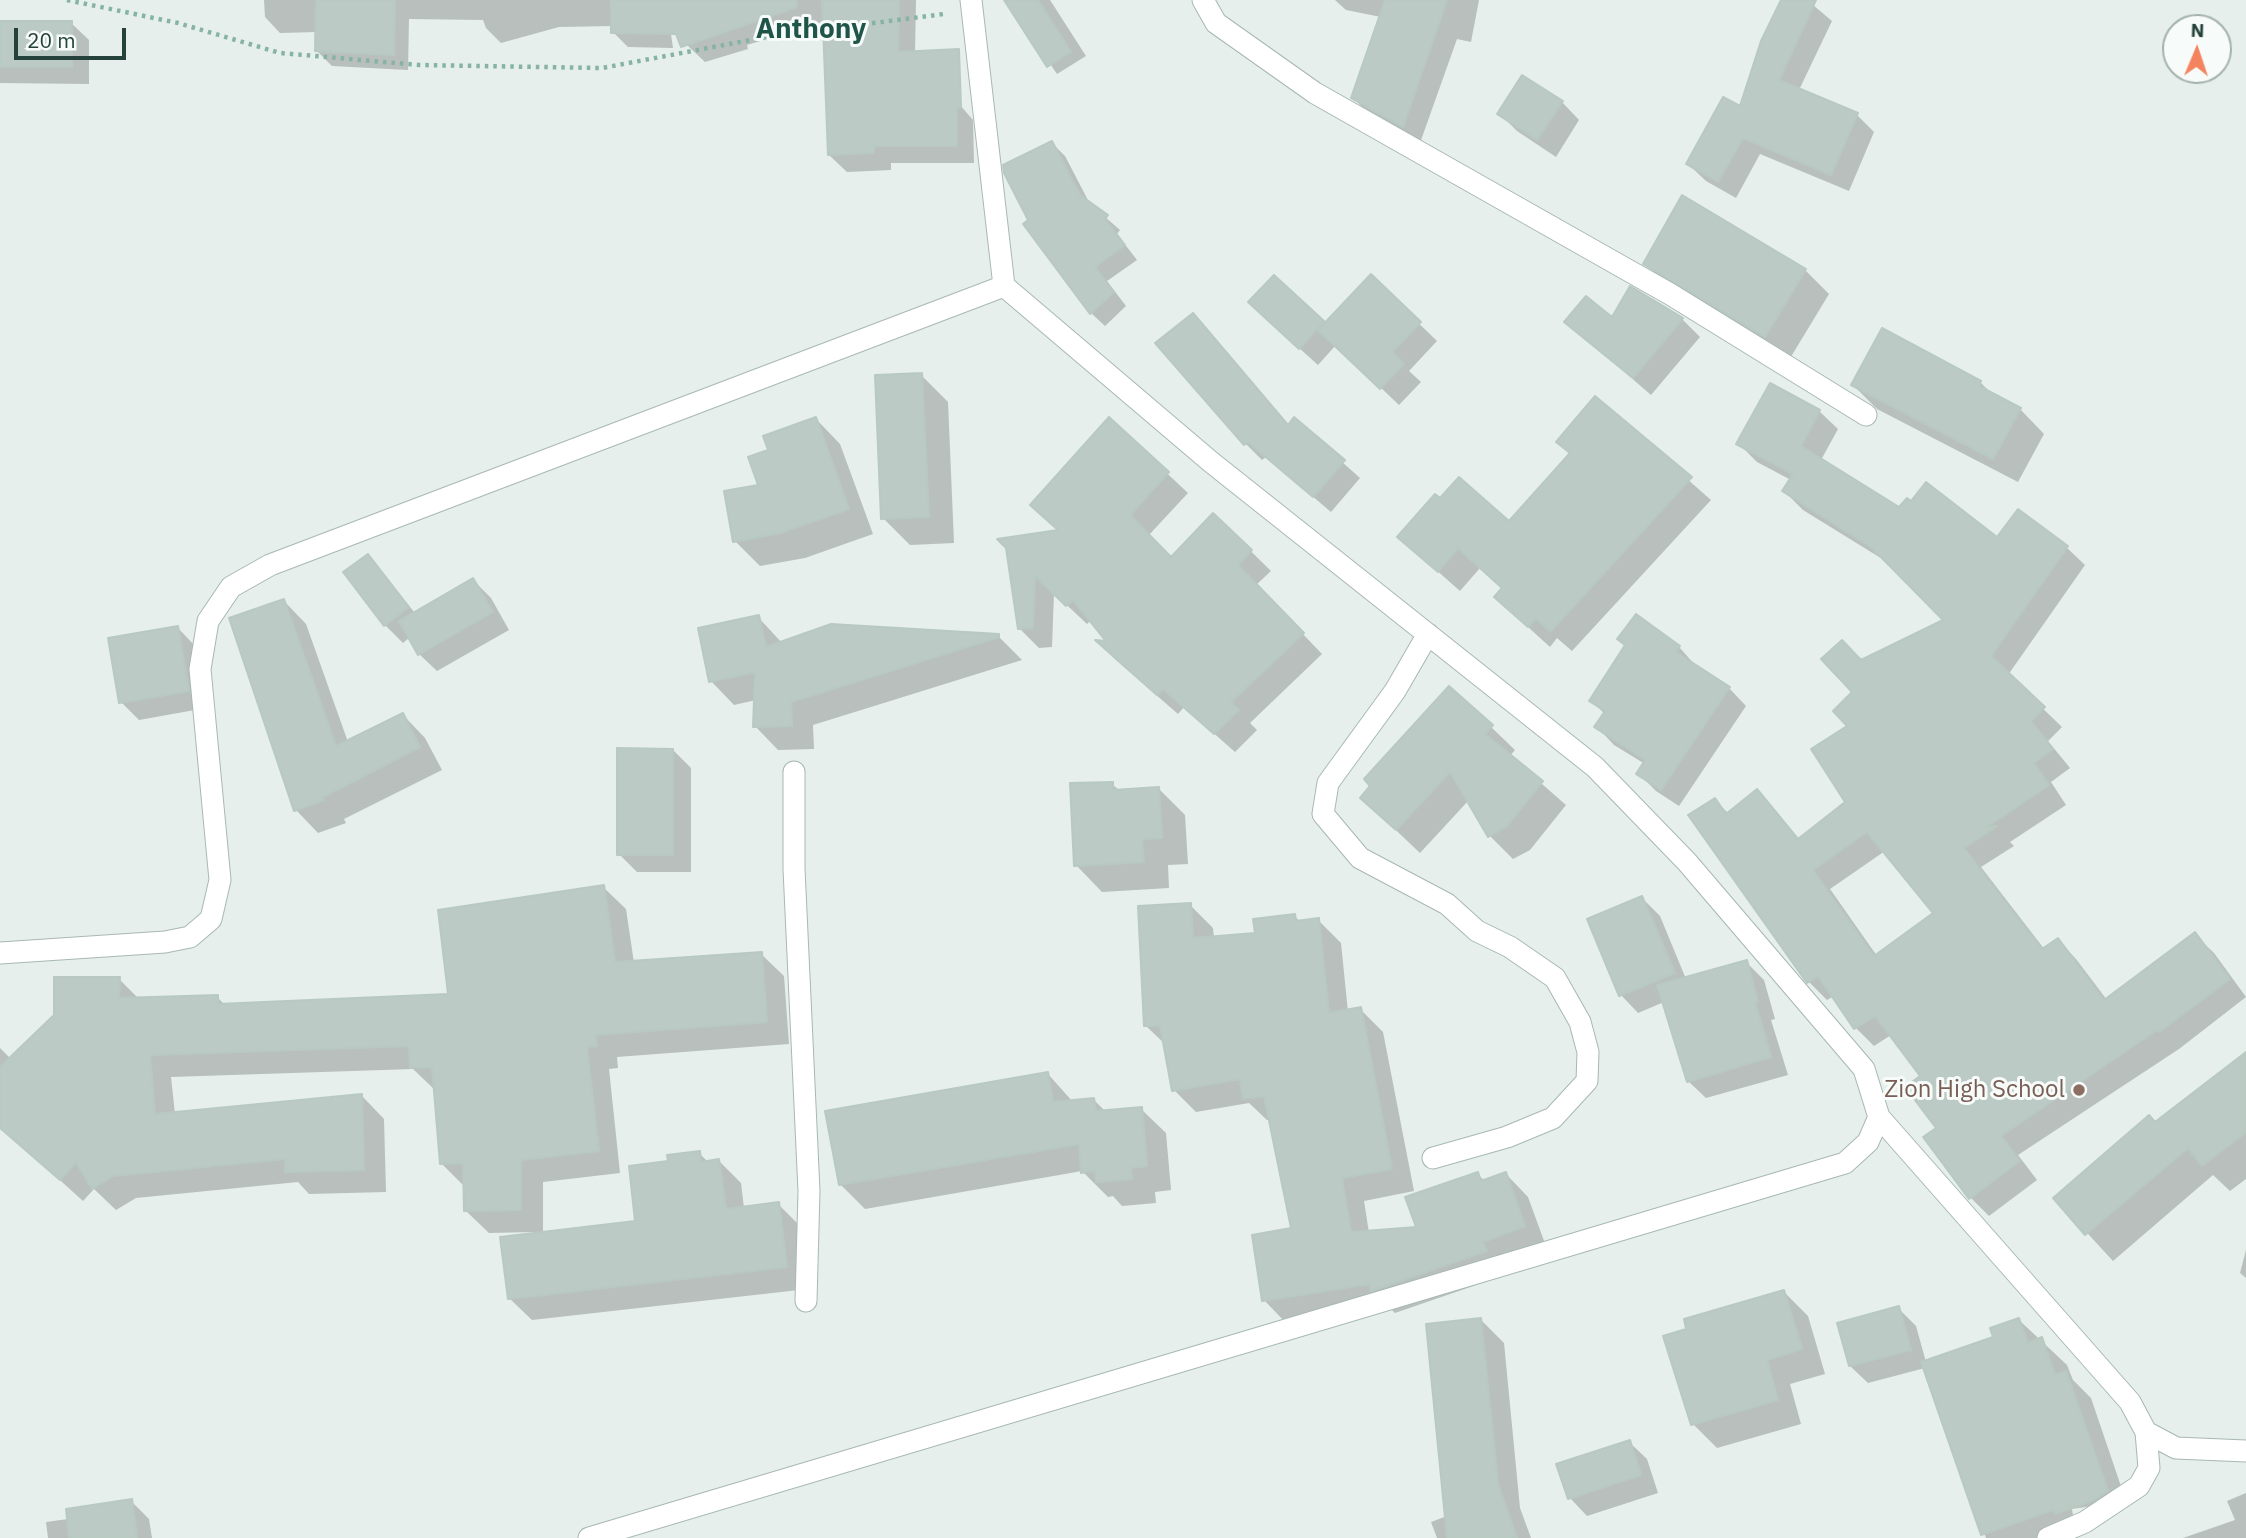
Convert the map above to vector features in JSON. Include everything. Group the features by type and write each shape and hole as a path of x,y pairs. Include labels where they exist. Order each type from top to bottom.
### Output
{"street":[{"path":"1203,0 1216,23 1315,93 1670,294 1867,415"},
{"path":"972,5 1004,286 1211,462 1595,767 1687,862 1864,1069 1879,1117 2130,1402 2146,1432 2149,1468 2139,1486 2085,1522 2048,1538"},
{"path":"0,953 178,940 190,937 211,919 220,880 200,668 208,621 230,587 270,565 1004,286"},
{"path":"1428,634 1395,691 1328,783 1323,814 1360,858 1447,904 1478,931 1510,947 1555,978 1580,1022 1588,1052 1587,1081 1553,1118 1507,1137 1433,1158"},
{"path":"794,772 794,869 809,1191 806,1301"},
{"path":"589,1538 1845,1163 1868,1142 1879,1117"},
{"path":"2146,1432 2176,1448 2246,1451"}],"path":[{"path":"67,0 178,23 280,52 419,65 602,68 772,36 972,5"}],"building":[{"path":"316,0 395,0 394,55 315,51"},
{"path":"611,0 796,0 797,7 681,47 676,34 611,33"},
{"path":"822,0 899,0 898,52 959,49 961,107 957,107 957,146 874,146 874,153 828,155"},
{"path":"1004,0 1038,0 1071,52 1047,67"},
{"path":"1385,0 1447,0 1403,127 1351,98"},
{"path":"1781,0 1816,0 1779,80 1858,113 1831,175 1743,138 1718,182 1686,164 1723,97 1740,106 1761,41"},
{"path":"0,21 72,21 72,67 0,67"},
{"path":"1522,75 1563,101 1537,140 1497,114"},
{"path":"1052,141 1080,195 1108,215 1105,219 1125,245 1095,267 1114,292 1090,314 1023,224 1028,220 1004,173 1003,165"},
{"path":"1682,195 1806,269 1765,337 1643,264"},
{"path":"1371,274 1421,322 1392,352 1404,364 1380,389 1318,330"},
{"path":"1274,275 1324,321 1299,349 1248,302"},
{"path":"1630,286 1683,318 1633,378 1564,322 1586,296 1612,317"},
{"path":"1193,313 1288,425 1294,417 1345,460 1313,497 1248,442 1244,445 1155,343"},
{"path":"1882,328 1981,381 1979,386 2021,408 1993,459 1851,385"},
{"path":"922,373 929,517 881,519 875,375"},
{"path":"1770,383 1820,410 1801,446 1899,507 1907,498 1911,501 1926,482 1997,537 2018,509 2068,546 1991,656 2045,707 2031,721 2053,749 2034,763 2049,785 1987,827 1997,826 1964,848 2042,949 2058,938 2104,1000 2195,932 2230,979 2159,1032 2157,1030 2001,1136 2020,1161 1969,1199 1923,1137 1936,1128 1905,1087 1920,1076 1875,1016 1854,1029 1818,976 1807,983 1688,815 1715,798 1726,814 1757,789 1798,839 1845,802 1811,749 1847,726 1833,711 1852,692 1821,659 1842,640 1861,660 1943,620 1872,548 1782,491 1793,474 1736,444","holes":["1867,832 1933,913 1874,956 1813,870"]},
{"path":"1595,396 1692,477 1550,632 1536,618 1528,627 1494,597 1502,588 1458,548 1438,572 1397,537 1435,494 1440,498 1459,477 1509,521 1570,453 1556,442"},
{"path":"816,417 849,509 780,533 733,542 724,491 758,485 748,457 768,450 763,436"},
{"path":"1109,417 1169,472 1130,515 1171,557 1213,513 1252,550 1238,565 1304,633 1231,702 1239,710 1214,734 1163,689 1157,695 1095,640 1106,641 1073,600 1066,606 1035,576 1033,628 1018,629 1006,548 997,539 1058,530 1030,505"},
{"path":"368,554 409,607 384,626 343,572"},
{"path":"473,578 493,612 418,655 399,621"},
{"path":"284,599 336,746 403,713 420,747 323,797 324,800 294,811 229,618"},
{"path":"1636,614 1680,646 1676,652 1730,687 1661,790 1636,774 1645,760 1594,727 1605,711 1589,701 1625,645 1617,639"},
{"path":"759,615 766,647 831,624 999,634 999,637 791,702 792,726 753,727 755,672 709,682 698,628"},
{"path":"178,626 189,691 119,703 108,638"},
{"path":"1449,686 1493,725 1485,734 1543,781 1506,827 1488,837 1450,772 1396,830 1360,798 1370,786 1364,779"},
{"path":"617,748 673,749 673,855 617,855"},
{"path":"1113,782 1113,790 1159,787 1162,838 1142,839 1144,862 1074,866 1070,783"},
{"path":"604,885 615,962 762,952 767,1022 595,1035 597,1046 587,1047 599,1151 521,1160 521,1210 464,1211 463,1163 440,1164 432,1067 410,1068 409,1046 150,1055 155,1114 362,1094 364,1170 285,1172 285,1159 113,1176 92,1189 76,1162 60,1180 0,1128 0,1067 54,1015 54,977 120,977 119,998 218,995 218,1004 448,994 438,910"},
{"path":"1642,896 1675,973 1619,996 1587,919"},
{"path":"1191,903 1193,938 1255,933 1253,919 1295,914 1296,921 1319,918 1329,1013 1361,1007 1392,1169 1342,1178 1351,1232 1416,1227 1405,1197 1478,1172 1481,1181 1506,1172 1525,1226 1483,1242 1487,1251 1371,1291 1370,1284 1262,1301 1252,1235 1291,1228 1264,1096 1243,1099 1240,1079 1172,1091 1160,1026 1144,1026 1138,906"},
{"path":"1747,960 1758,1002 1755,1002 1771,1057 1687,1082 1657,985"},
{"path":"2246,1052 2246,1132 2202,1166 2188,1148 2085,1235 2053,1198 2149,1115 2155,1122"},
{"path":"1048,1072 1053,1102 1094,1098 1096,1111 1142,1107 1147,1166 1131,1168 1132,1179 1096,1182 1095,1171 1081,1173 1079,1144 839,1185 825,1111"},
{"path":"700,1151 701,1162 719,1159 726,1209 779,1202 787,1267 508,1299 500,1237 635,1221 629,1166 668,1161 667,1155"},
{"path":"1784,1290 1802,1349 1767,1360 1778,1400 1691,1425 1663,1336 1686,1329 1684,1319"},
{"path":"1899,1306 1911,1350 1849,1366 1837,1323"},
{"path":"1481,1318 1498,1484 1517,1538 1447,1538 1426,1324"},
{"path":"2019,1318 2028,1343 2042,1337 2055,1375 2066,1371 2108,1491 2092,1501 2055,1514 2053,1510 1981,1535 1921,1362 1993,1337 1990,1328"},
{"path":"1630,1440 1641,1475 1568,1499 1556,1464"},
{"path":"132,1499 137,1538 69,1538 66,1509"}],"place":[{"name":"Zion High School","path":"2079,1090"}],"district":[{"name":"Anthony","path":"811,30"}]}
